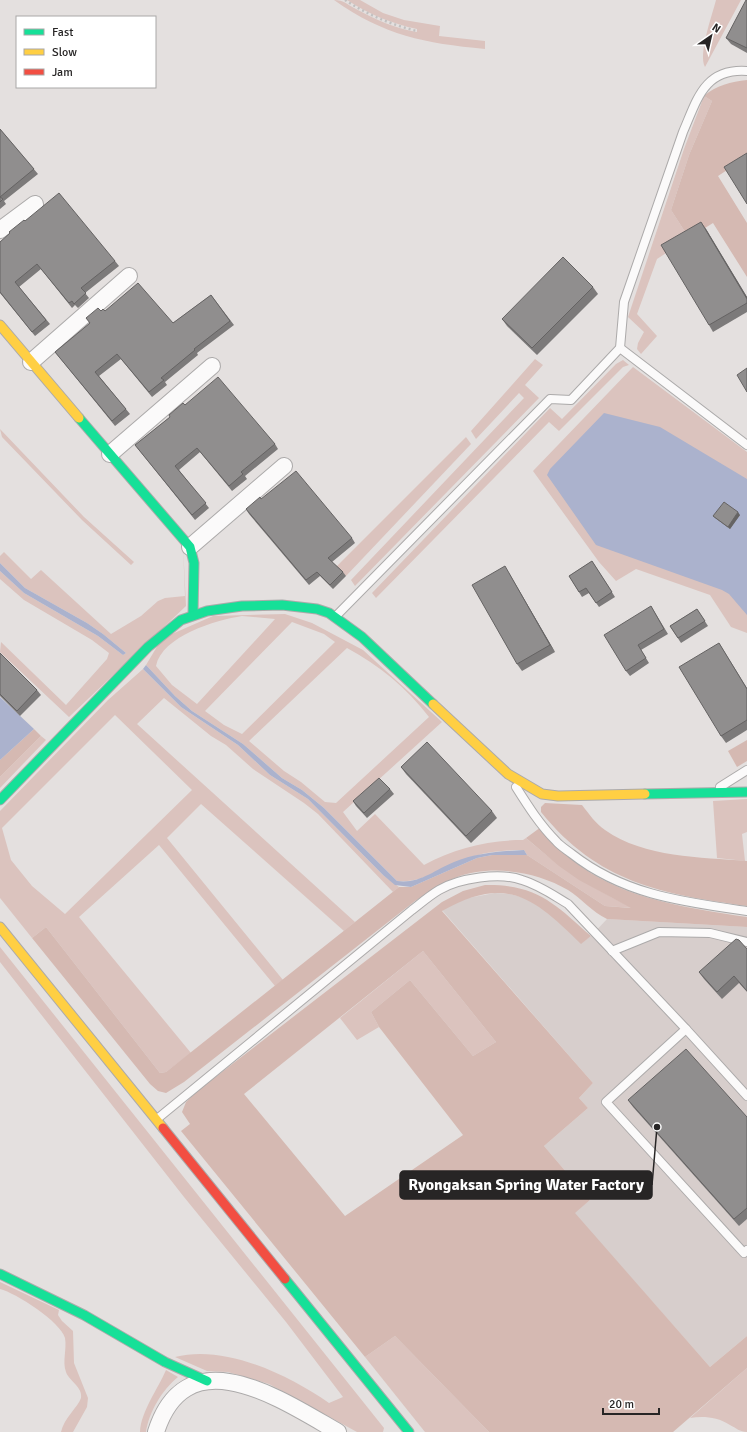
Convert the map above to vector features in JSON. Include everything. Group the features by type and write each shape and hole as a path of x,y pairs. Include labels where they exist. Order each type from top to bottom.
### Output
{"street":[{"path":"0,230 35,204"},
{"path":"31,362 129,276"},
{"path":"0,325 190,548 194,563 193,614"},
{"path":"110,454 212,366"},
{"path":"190,548 284,466"},
{"path":"0,800 148,647 168,629 193,614 222,608 264,605 317,609 335,617 363,639 508,774 531,789 542,794 558,796 747,792"},
{"path":"0,927 409,1432"},
{"path":"0,1274 84,1315 165,1362 207,1381"},
{"path":"156,1432 161,1417 176,1395 193,1384 207,1381 237,1384 263,1392 293,1405 338,1432"}],"lane":[{"path":"335,617 550,399 571,400 620,348 624,302 681,139 695,105 704,87 714,77 728,71 747,71"},
{"path":"620,348 747,445"},
{"path":"711,793 747,770"},
{"path":"508,774 531,810 556,842 596,872 620,883 648,893 689,903 747,911"},
{"path":"155,1120 412,910 440,889 465,880 492,876 521,879 545,889 568,904 747,1096"},
{"path":"612,951 659,932 710,933 747,942"},
{"path":"686,1029 606,1102 744,1252 747,1250"}],"path":[{"path":"345,0 356,7 400,27 417,31"}],"shaded area":[{"path":"334,0 343,2 363,13 401,29 417,32 417,29 381,18 363,10 347,0 360,0 383,13 404,20 440,26 439,36 485,41 485,49 443,44 406,36 371,22"},
{"path":"716,0 741,0 705,67 703,61 704,44"},
{"path":"747,80 747,157 718,176 747,223 747,277 713,223 689,238 671,210 689,155 712,101 704,96 714,89 724,85"},
{"path":"704,96 712,101 689,155 671,210 689,238 657,259 637,314 657,336 641,354 637,349 638,343 644,332 628,317 684,149"},
{"path":"535,359 543,365 525,385 539,398 355,586 351,580 524,398 519,393 476,439 471,431"},
{"path":"623,360 629,365 623,367 559,431 549,422 376,598 372,593 550,408 562,419 616,364"},
{"path":"633,367 747,452 747,633 731,627 710,595 636,569 616,581 599,562 533,471"},
{"path":"0,429 84,517 134,562 131,565 82,520 2,437"},
{"path":"466,437 471,444 346,576 336,567"},
{"path":"183,545 186,606 69,717 0,652 1,642 66,705 107,659 109,653 92,640 24,600 0,579 0,571 24,593 98,636 123,655 126,653 87,623 25,588 0,563 0,556 4,552 31,579 41,570 111,634 141,616 158,601 165,598 185,596"},
{"path":"285,614 312,623 363,650 442,722 343,812 357,831 375,814 424,865 448,854 472,846 484,843 523,840 526,838 551,859 577,877 633,908 605,906 527,855 524,850 500,851 481,854 465,859 427,876 407,881 397,881 324,808 302,790 282,778 243,744 192,711 175,696 146,665 158,645 172,634 213,616","holes":["242,616 275,619 197,704 172,685 156,666 160,655 168,646 179,638 192,631 218,621","292,622 324,634 335,642 242,734 224,725 205,711","347,648 392,678 411,696 429,717 336,803 325,802 301,782 284,771 249,741"]},
{"path":"143,669 181,707 238,745 270,775 308,799 383,875 399,887 393,892 318,814 253,769 226,745 211,736 164,698 137,724 355,922 344,931 201,804 167,838 283,980 275,986 159,845 79,917 191,1053 166,1072 160,1073 46,927 32,938 0,898 0,811 108,700","holes":["115,715 192,790 65,914 32,886 11,860 2,828"]},
{"path":"34,729 41,736 0,777 0,760"},
{"path":"41,736 46,740 0,788 0,777"},
{"path":"747,740 747,761 737,767 728,751"},
{"path":"747,799 747,832 742,834 745,861 717,858 713,801"},
{"path":"545,803 582,805 602,828 637,846 655,851 692,857 747,861 747,906 659,890 609,870 585,855 563,836 541,812 541,807"},
{"path":"541,827 561,850 581,866 602,879 625,890 648,898 698,909 747,917 747,927 607,919 568,890 555,883 527,874 483,871 455,878 435,888 415,901 184,1082 166,1093 158,1091 150,1084 32,938 46,927 160,1073 166,1072 399,887 411,887 477,858 492,855 527,855 605,906 631,908 579,880 559,866 526,838"},
{"path":"485,885 518,888 532,892 544,898 567,914 591,936 581,944 549,914 534,904 518,896 502,893 485,894 465,900 442,911 593,1083 579,1098 588,1108 544,1146 590,1200 575,1213 710,1367 747,1336 747,1368 673,1432 489,1432 395,1336 365,1357 181,1131 190,1124 182,1112 186,1102 196,1092 442,902 463,891","holes":["423,951 496,1042 473,1056 410,980 371,1012 379,1027 463,1135 345,1216 244,1094"]},
{"path":"495,893 510,894 525,898 550,913 581,943 591,936 607,919 747,927 747,1336 710,1367 574,1213 590,1200 544,1146 588,1108 579,1098 593,1083 442,910 463,899"},
{"path":"0,947 384,1428 383,1432 357,1432 269,1384 228,1372 207,1371 175,1357 194,1354 235,1358 276,1373 295,1382 329,1403 343,1397 286,1322 184,1197 0,962"},
{"path":"423,951 496,1042 473,1056 410,980 371,1012 379,1027 357,1040 340,1018"},
{"path":"0,1282 59,1310 58,1315 62,1321 73,1331 74,1363 88,1398 87,1407 73,1432 61,1432 65,1422 81,1398 81,1394 78,1387 66,1372 64,1360 65,1338 62,1331 47,1317 27,1302 0,1289"},
{"path":"395,1336 489,1432 425,1432 365,1357"},
{"path":"747,1368 747,1432 740,1431 725,1422 715,1419 705,1417 690,1418"},
{"path":"166,1370 178,1377 172,1382 157,1402 150,1417 146,1432 140,1432 143,1416"}],"water":[{"path":"604,413 660,427 747,479 747,615 729,594 722,590 596,545 547,475 550,469"},
{"path":"0,563 25,588 87,623 126,653 123,655 98,636 24,593 0,571"},
{"path":"146,665 175,696 192,711 243,744 282,778 302,790 324,808 397,881 413,880 427,876 454,862 480,855 524,850 527,855 492,855 477,858 411,887 395,885 383,875 308,799 270,775 238,745 181,707 143,669"},
{"path":"0,697 34,729 0,760"}],"building":[{"path":"747,0 747,48 726,38"},
{"path":"0,129 34,169 0,197"},
{"path":"747,153 747,204 724,167"},
{"path":"59,193 115,261 81,288 86,293 74,304 72,301 69,303 37,264 15,282 46,320 32,332 0,292 0,242 10,233 9,232"},
{"path":"701,222 747,299 747,303 709,325 661,245"},
{"path":"563,257 593,287 532,348 502,319"},
{"path":"138,283 173,323 211,295 230,321 194,349 195,350 161,378 164,380 149,392 117,354 95,372 126,409 112,421 55,352 90,323 86,318 98,308 101,311 103,309 105,311"},
{"path":"747,368 747,392 737,375"},
{"path":"218,377 275,444 241,472 243,474 229,486 197,448 175,466 206,503 192,515 135,445 170,417 169,415 183,403 185,405"},
{"path":"296,471 352,538 328,558 343,572 330,585 317,572 306,580 246,509"},
{"path":"724,502 738,512 728,527 713,516"},
{"path":"592,561 612,592 596,603 586,588 579,592 569,576"},
{"path":"505,566 550,645 517,664 472,585"},
{"path":"651,606 664,629 638,645 646,658 626,671 604,635"},
{"path":"697,609 705,621 678,638 670,626"},
{"path":"719,643 747,689 747,720 721,736 679,667"},
{"path":"0,653 37,690 17,711 0,694"},
{"path":"427,742 492,811 466,836 401,767"},
{"path":"379,778 390,789 364,813 353,801"},
{"path":"736,939 739,940 747,949 747,991 734,976 717,992 699,972"},
{"path":"686,1049 747,1117 747,1208 734,1219 628,1100"}],"traffic: fast":[{"path":"79,418 190,547 194,563 193,614"},
{"path":"0,800 148,647 181,620 207,611 242,606 282,605 317,609 329,613 362,637 433,704"},
{"path":"645,794 747,792"},
{"path":"0,1274 84,1315 165,1362 207,1381"},
{"path":"285,1279 409,1432"}],"traffic: slow":[{"path":"0,325 79,418"},
{"path":"433,704 508,774 542,794 558,796 645,794"},
{"path":"0,927 163,1128"}],"traffic: jam":[{"path":"163,1128 285,1279"}],"place":[{"name":"Ryongaksan Spring Water Factory","path":"657,1127"}]}
